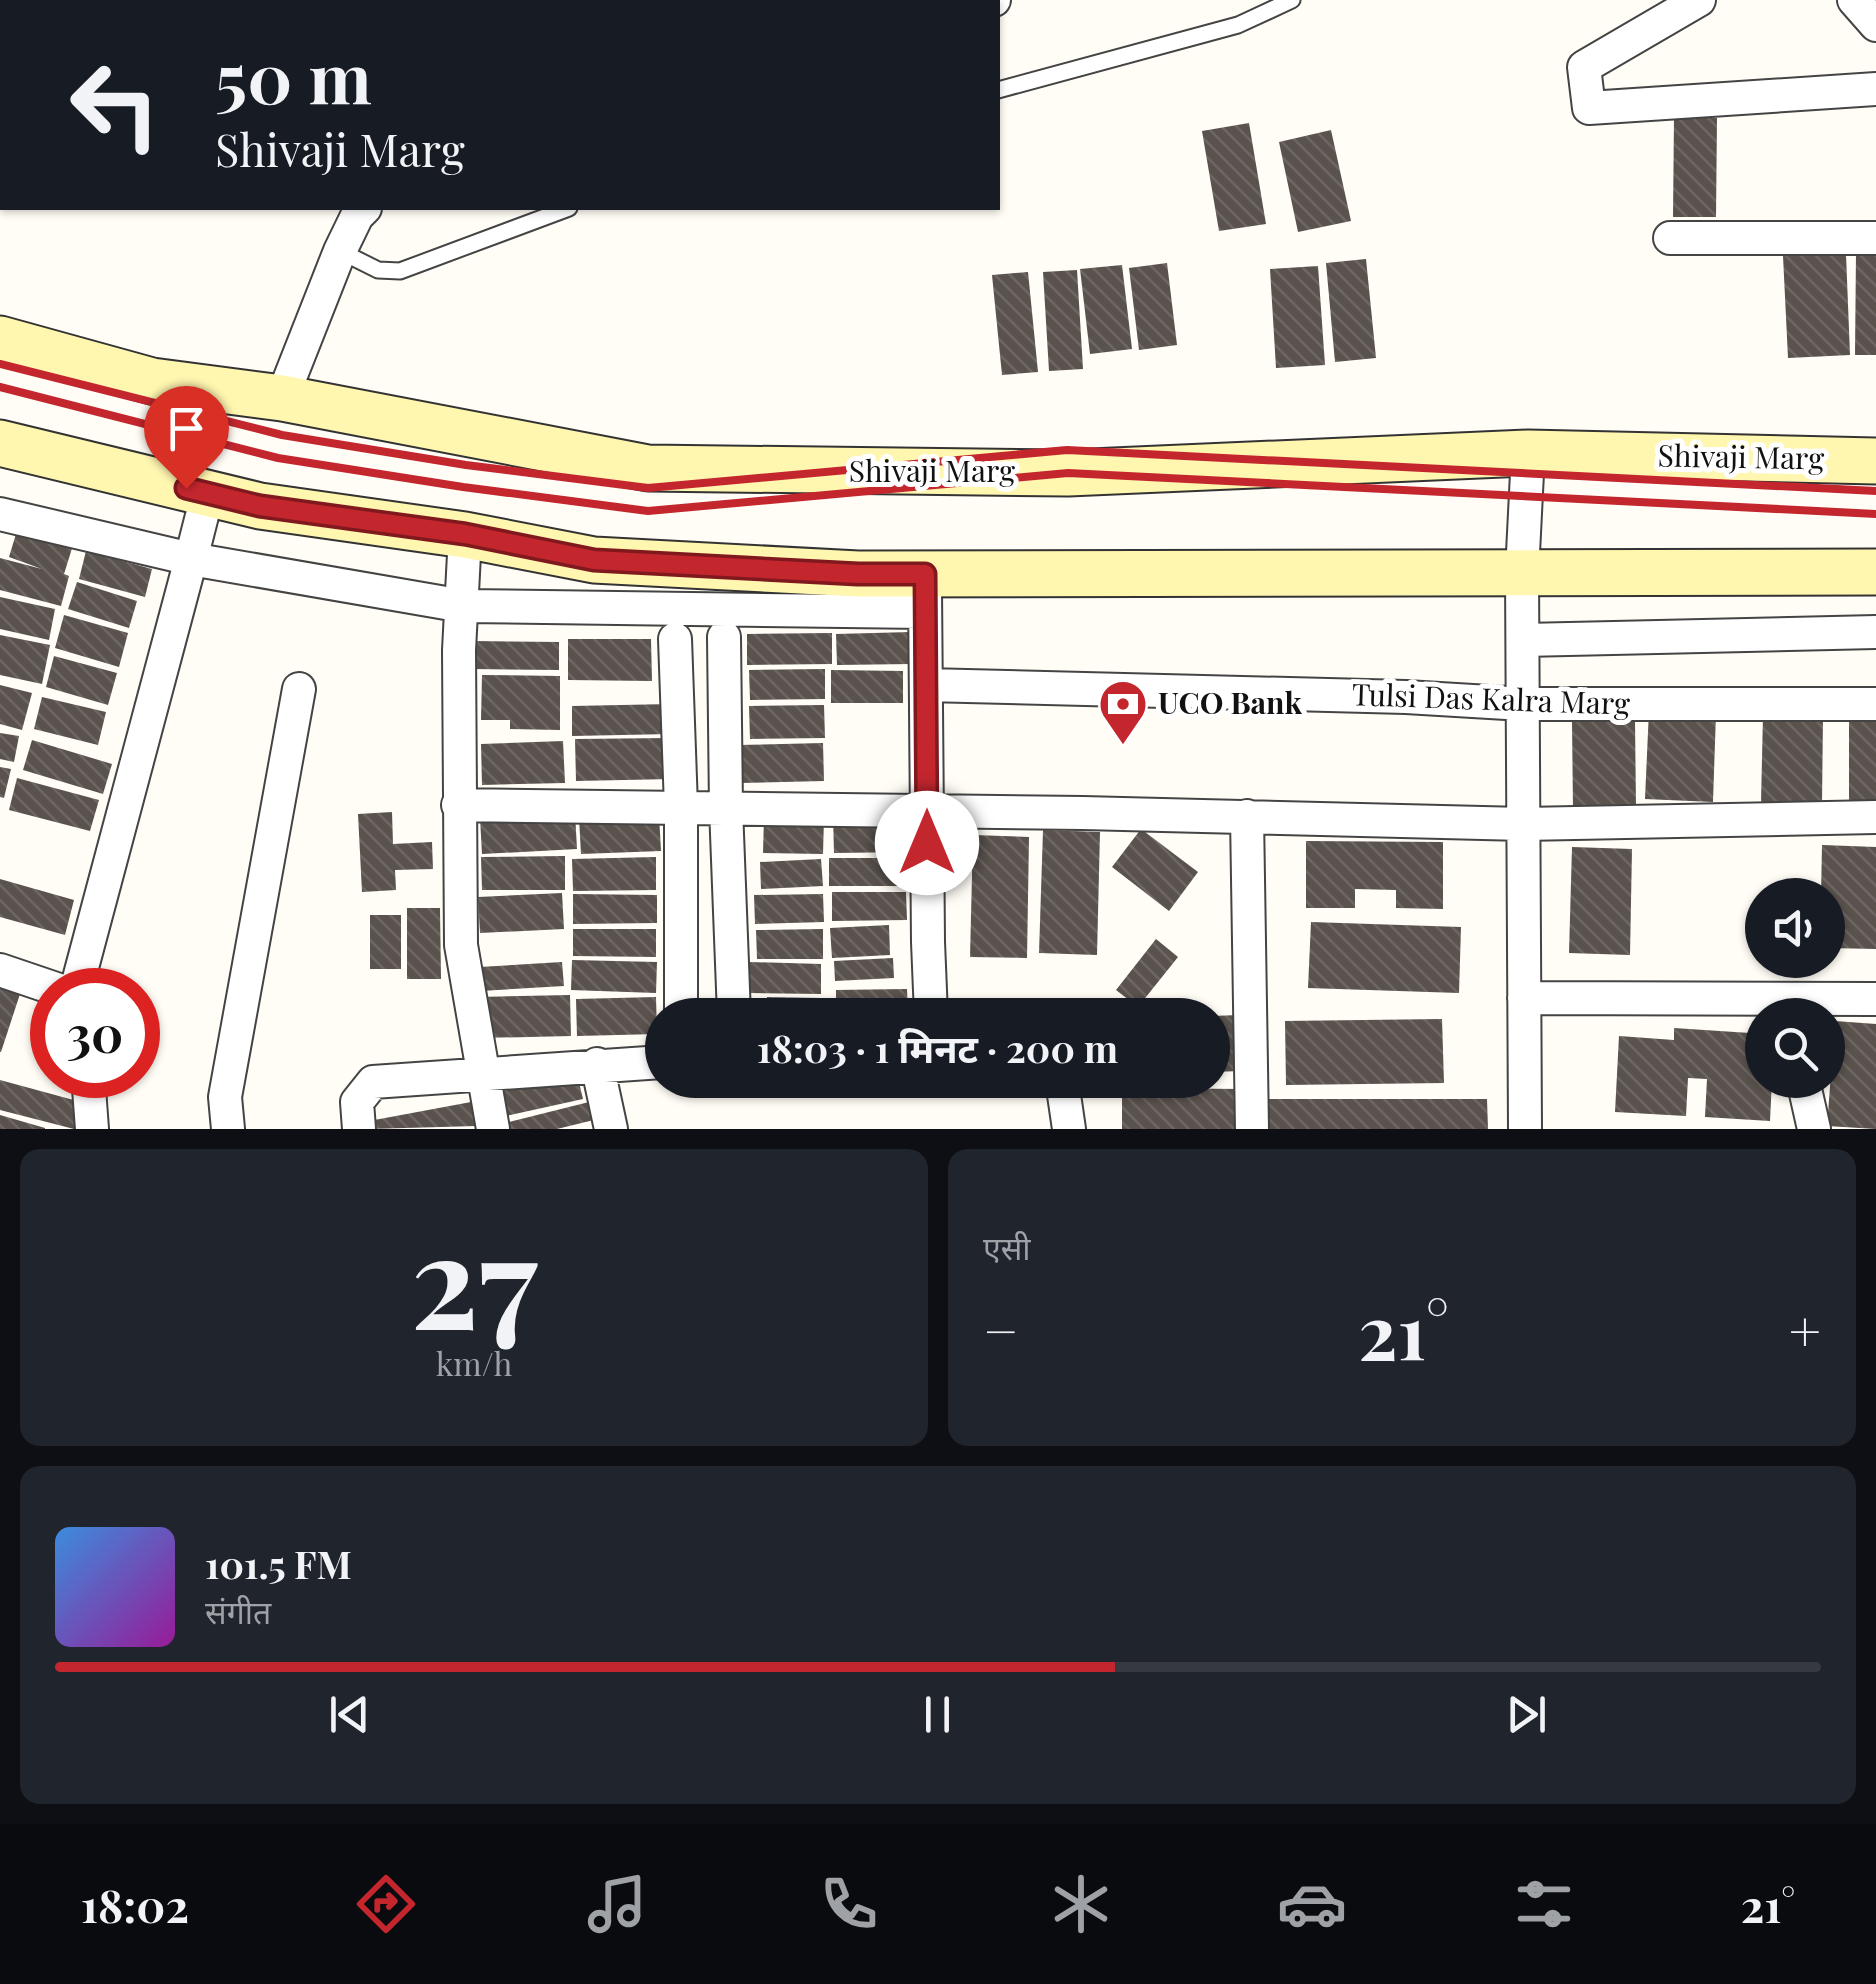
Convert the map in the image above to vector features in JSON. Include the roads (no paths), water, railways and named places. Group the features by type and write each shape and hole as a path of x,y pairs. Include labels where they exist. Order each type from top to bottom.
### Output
{"main road":[{"name":"Shivaji Marg","path":"0,339 152,381 282,398 648,468 1068,473 1528,454 1876,461"},
{"path":"0,443 260,506 465,534 594,560 858,574 925,593 1522,573 1876,572"}],"street":[{"path":"1700,0 1584,67 1589,108 1876,89"},
{"path":"1854,0 1876,26"},
{"path":"282,398 358,210"},
{"path":"1670,238 1876,238"},
{"path":"1524,1129 1522,573 1528,454"},
{"path":"82,968 208,492"},
{"path":"0,514 191,560 462,606 925,593 931,998"},
{"path":"465,534 459,650 461,945 493,1129"},
{"path":"1523,640 1876,632"},
{"path":"724,637 733,998"},
{"path":"675,639 681,807 681,998"},
{"name":"Tulsi Das Kalra Marg","path":"926,685 1406,697 1523,704 1876,704"},
{"path":"228,1129 225,1097 299,689"},
{"path":"458,805 927,810 1524,824 1876,817"},
{"path":"1247,816 1252,1129"},
{"path":"0,970 30,980"},
{"path":"1524,998 1745,1006"},
{"path":"1845,1002 1876,1000"},
{"path":"359,1129 357,1102 373,1082 645,1063"},
{"path":"598,1064 610,1129"},
{"path":"90,1098 92,1129"},
{"path":"1064,1098 1069,1129"},
{"path":"1806,1098 1814,1129"}],"lane":[{"path":"1000,89 1238,25 1292,0"},
{"path":"340,252 378,270 400,271 564,210"}],"railway":[{"path":"0,364 282,435 466,465 648,488 1067,450 1876,491"},
{"path":"0,387 278,458 648,511 1068,473 1876,514"}],"place":[{"name":"UCO Bank","path":"1123,746"}]}
